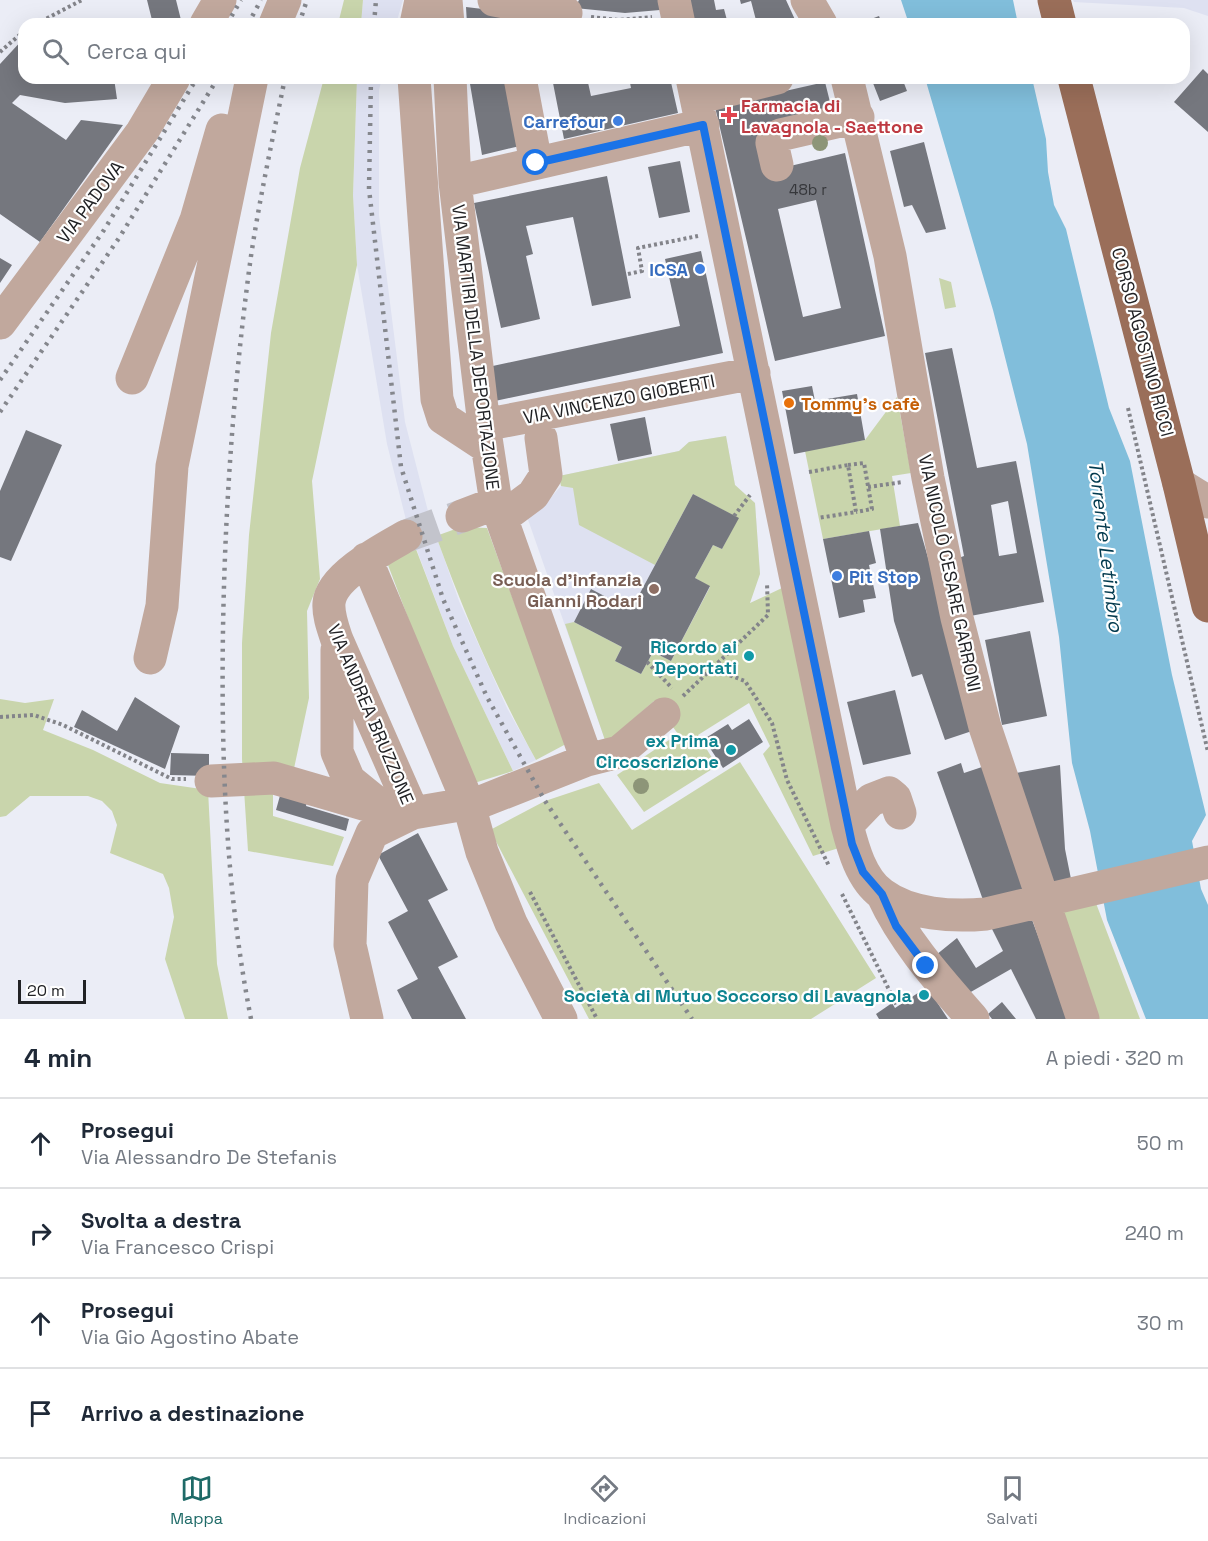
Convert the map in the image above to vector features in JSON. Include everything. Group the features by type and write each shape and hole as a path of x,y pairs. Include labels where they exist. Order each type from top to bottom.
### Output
{"main road":[{"path":"1054,0 1058,18"},
{"name":"CORSO AGOSTINO RICCI","path":"1076,84 1179,484 1185,521 1208,606"}],"street":[{"path":"210,18 220,0"},
{"path":"278,18 285,0"},
{"path":"417,18 421,0"},
{"path":"446,0 448,18"},
{"path":"494,0 566,13"},
{"path":"807,0 818,18"},
{"name":"VIA PADOVA","path":"0,322 142,132 170,84"},
{"path":"132,378 196,220 223,126 248,84"},
{"path":"150,658 162,606 172,465 250,84"},
{"path":"414,84 437,399 443,418 485,436"},
{"name":"VIA MARTIRI DELLA DEPORTAZIONE","path":"450,84 455,182 485,436 499,510 587,760"},
{"path":"521,84 536,163"},
{"path":"455,182 536,163 698,100 755,84"},
{"name":"VIA NICOLÒ CESARE GARRONI","path":"849,84 890,256 928,478 957,618 985,727 1083,1019"},
{"path":"698,100 754,373 869,813 863,872 882,894 896,926 926,966 973,1019"},
{"path":"777,165 772,143 780,135 858,117"},
{"name":"VIA VINCENZO GIOBERTI","path":"485,436 754,373"},
{"path":"462,516 499,510 532,495 546,475 541,438"},
{"name":"VIA ANDREA BRUZZONE","path":"400,812 337,640 329,614 329,600 333,590 366,559 406,536"},
{"path":"366,559 469,805 483,852 511,923 561,1019"},
{"path":"337,640 337,752 349,780 400,812"},
{"path":"587,760 619,752 664,714"},
{"name":"VIA ANDREA BRUZZONE","path":"367,1019 350,945 352,880 372,833 400,812 469,805 587,760"},
{"path":"211,781 274,778 400,812"},
{"path":"882,894 910,907 960,916 1023,906 1204,863"}],"path":[{"path":"48,18 82,0"},
{"path":"633,18 676,12"},
{"path":"566,13 604,18"},
{"path":"0,52 18,36"},
{"path":"628,274 642,271 638,248 725,231"},
{"path":"809,472 864,463 872,509 819,518"},
{"path":"848,465 856,512"},
{"path":"868,487 928,478"},
{"path":"1146,479 1185,521 1208,752"},
{"path":"734,516 748,497"},
{"path":"647,662 681,698 768,615 767,582"},
{"path":"713,669 745,681 772,723 787,780 832,873"},
{"path":"0,717 34,715 63,725 172,778 211,781"},
{"path":"837,884 897,1006"},
{"path":"528,887 597,1019"}],"shaded area":[{"path":"363,0 403,0 398,18 362,18"},
{"path":"1073,0 1208,0 1208,16 1184,8 1074,2"},
{"path":"357,84 380,84 379,215 405,422 429,515 459,601 507,708 536,760 513,771 453,646 407,524 387,444 357,265 353,195"},
{"name":"Scuola d'infanzia Gianni Rodari","path":"726,436 735,485 755,503 760,574 606,743 525,511 546,503 561,486 559,476 679,451 689,442"}],"green space":[{"path":"344,0 363,0 362,18 340,18"},
{"path":"322,84 357,84 353,195 357,265 312,481 320,579 307,611 309,698 289,792 273,788 273,816 344,837 333,866 248,851 242,759 242,643 249,535 271,333 300,168"},
{"path":"939,278 951,282 956,307 945,309"},
{"path":"897,397 911,473 892,476 900,526 823,539 805,451 865,440"},
{"path":"726,436 735,485 755,503 760,574 750,603 782,588 839,848 813,856 763,754 770,746 749,703 698,735 717,766 644,812 617,775 678,734 654,701 606,743 565,624 574,622 622,647 615,661 641,674 653,652 671,661 710,587 695,578 713,545 722,549 738,518 693,494 655,565 579,525 573,488 561,486 559,476 679,451 689,442"},
{"path":"461,527 487,528 566,744 536,760 481,650 436,536"},
{"path":"414,544 453,646 513,771 471,784 388,565"},
{"path":"0,699 25,703 54,699 43,730 93,750 160,783 208,790 217,964 228,1019 185,1019 165,959 174,917 169,888 163,874 110,853 117,825 112,811 102,801 88,796 30,796 6,816 0,817"},
{"path":"740,762 876,978 811,1019 589,1019 490,830 545,801 599,783 632,830"},
{"path":"1094,898 1140,1019 1094,1019 1055,911"}],"water":[{"path":"901,0 1013,0 1017,18 907,18"},
{"name":"Torrente Letimbro","path":"927,84 1033,84 1046,139 1048,172 1054,205 1066,229 1109,408 1130,461 1172,675 1206,815 1192,841 1201,889 1208,905 1208,1019 1146,1019 1107,920 1090,831 1072,763 1059,637 1027,444 993,310"}],"building":[{"path":"147,0 176,0 180,18 152,18"},
{"path":"579,0 658,0 660,10 625,13 575,8"},
{"path":"689,0 714,0 716,10 724,9 726,18 694,18"},
{"path":"740,0 786,0 794,18 755,18 751,1 741,4"},
{"path":"466,7 560,18 467,18"},
{"path":"18,44 18,84 115,84 117,99 65,103 20,95 12,103 66,140 81,120 123,125 40,242 0,214 0,64"},
{"path":"1203,69 1208,74 1208,132 1174,102"},
{"path":"470,84 507,84 520,146 482,155"},
{"path":"553,84 588,84 591,96 631,88 630,84 671,84 678,113 564,139"},
{"path":"816,84 826,84 833,114 759,131 769,171 845,153 885,336 775,361 715,107","holes":["816,200 841,308 803,317 778,209"]},
{"path":"873,84 904,84 907,91 880,101"},
{"path":"924,142 946,229 926,233 912,205 904,207 890,151"},
{"path":"680,161 690,212 659,218 648,167"},
{"path":"607,176 631,298 592,306 573,217 526,226 533,254 526,256 540,319 501,328 474,203"},
{"path":"701,251 723,353 495,401 488,367 680,326 665,259"},
{"path":"0,258 12,265 0,283"},
{"path":"952,348 977,468 1016,461 1044,602 965,617 953,560 964,556 925,353","holes":["1008,501 1017,553 999,556 991,505"]},
{"path":"812,386 815,401 857,394 865,440 794,454 782,391"},
{"path":"645,417 652,454 618,461 610,424"},
{"path":"26,430 62,445 11,561 0,557 0,491"},
{"path":"693,494 739,518 722,549 713,545 695,578 710,586 671,661 653,652 641,674 615,661 622,647 574,622 591,589 631,610"},
{"path":"918,523 942,606 972,731 945,740 922,674 912,677 894,621 880,529"},
{"path":"869,531 876,563 869,565 876,598 863,600 865,612 839,618 823,539"},
{"path":"1030,631 1047,716 1002,725 985,640"},
{"path":"895,690 911,754 863,765 847,702"},
{"path":"135,697 180,726 165,769 74,727 82,710 117,731"},
{"name":"ex Prima Circoscrizione","path":"749,719 763,742 723,768 704,739 728,724 732,730"},
{"path":"171,753 209,754 209,776 170,775"},
{"path":"961,763 964,773 985,766 1028,888 983,900 937,772"},
{"path":"1060,765 1065,849 1071,879 1047,886 1016,773"},
{"path":"281,792 307,800 306,806 349,819 346,831 276,810"},
{"path":"418,833 448,890 428,900 458,957 438,967 466,1019 412,1019 397,990 418,979 388,922 408,911 378,855"},
{"path":"1031,917 1069,1019 1036,1019 1011,969 969,993 936,955 957,938 976,968 1003,951 991,927"},
{"name":"Società di Mutuo Soccorso di Lavagnola","path":"927,987 948,1019 879,1019 876,1014 892,1003 895,1008"},
{"path":"1002,1002 1016,1019 992,1019 988,1014"}],"tunnel":[{"path":"406,536 462,516"}],"railway":[{"path":"230,18 241,0"},
{"path":"251,18 261,0"},
{"path":"301,18 307,0"},
{"path":"374,18 376,0"},
{"path":"0,380 104,230 193,84"},
{"path":"0,412 119,238 214,84"},
{"path":"251,1019 236,923 227,826 223,728 224,583 231,443 245,303 258,211 284,84"},
{"path":"371,84 369,189 401,467 443,599 487,697 545,801 692,1019"}],"place":[{"name":"Farmacia di Lavagnola - Saettone","path":"729,115"},
{"name":"Carrefour","path":"618,121"},
{"name":"ICSA","path":"700,269"},
{"name":"Tommy's cafè","path":"789,403"},
{"name":"Pit Stop","path":"837,576"},
{"name":"Scuola d'infanzia Gianni Rodari","path":"654,589"},
{"name":"Ricordo ai Deportati","path":"749,656"},
{"name":"ex Prima Circoscrizione","path":"731,750"},
{"name":"Società di Mutuo Soccorso di Lavagnola","path":"924,995"}],"route":[{"path":"536,163 703,125 852,844 863,872 882,894 896,926 926,966"}]}
